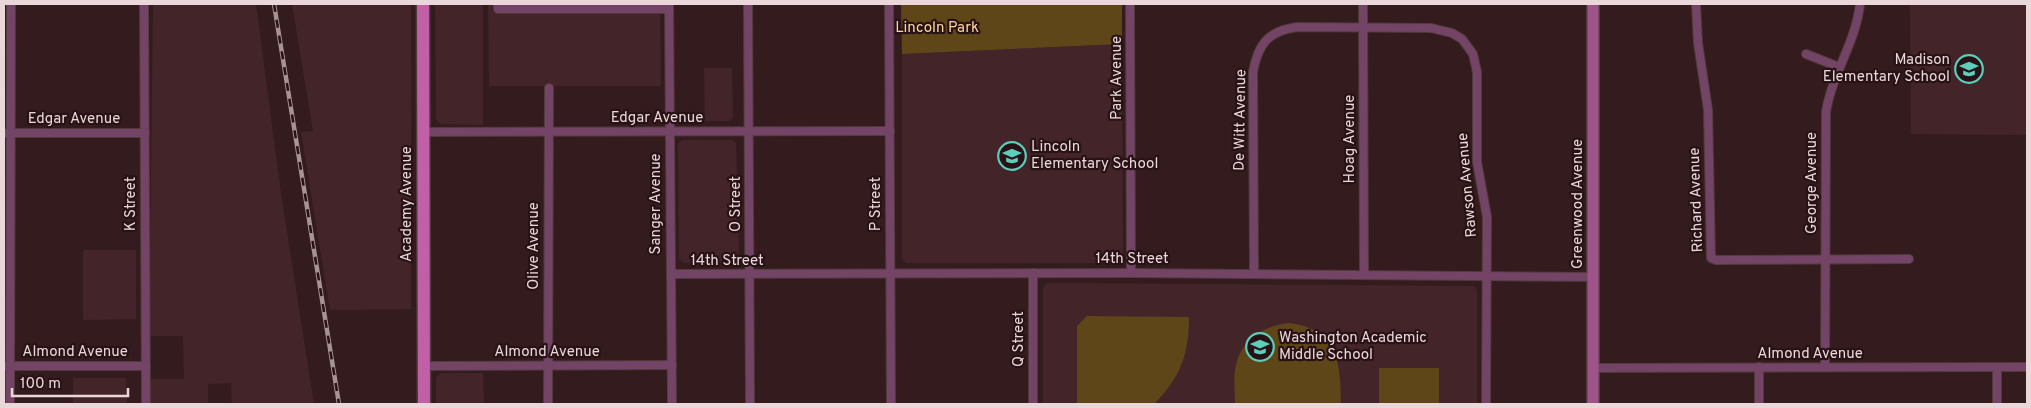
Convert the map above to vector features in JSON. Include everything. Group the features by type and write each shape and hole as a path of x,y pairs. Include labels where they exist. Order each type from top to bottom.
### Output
{"main road":[{"name":"Academy Avenue","path":"423,4 424,404"}],"street":[{"path":"10,404 7,366 7,133 11,4"},
{"name":"K Street","path":"144,4 146,404"},
{"path":"498,4 498,9 669,6"},
{"name":"O Street","path":"748,4 750,404"},
{"name":"P Street","path":"889,4 891,404"},
{"name":"Park Avenue","path":"1130,4 1131,273"},
{"name":"Hoag Avenue","path":"1363,4 1364,274"},
{"name":"Greenwood Avenue","path":"1593,404 1594,4"},
{"name":"Richard Avenue","path":"1696,4 1698,43 1708,110 1711,258 1716,260 1909,259"},
{"name":"George Avenue","path":"1825,367 1826,112 1831,87 1857,24 1860,4"},
{"name":"Sanger Avenue","path":"669,6 672,404"},
{"name":"De Witt Avenue","path":"1254,274 1253,72 1259,49 1274,34 1286,28 1363,28"},
{"name":"Rawson Avenue","path":"1363,28 1440,29 1462,39 1473,54 1477,72 1477,162 1487,217 1486,404"},
{"path":"1806,54 1839,67"},
{"name":"Olive Avenue","path":"548,88 548,404"},
{"name":"Edgar Avenue","path":"423,132 890,131"},
{"name":"Edgar Avenue","path":"7,133 145,133"},
{"name":"Q Street","path":"1033,273 1033,404"},
{"name":"14th Street","path":"671,274 1131,273 1593,277"},
{"name":"Almond Avenue","path":"424,366 672,365"},
{"name":"Almond Avenue","path":"7,366 146,366"},
{"path":"1996,404 1997,367"},
{"name":"Almond Avenue","path":"1593,368 2027,367"},
{"path":"1759,368 1759,404"}],"shaded area":[{"path":"153,4 256,4 281,194 314,404 232,404 231,383 208,384 208,404 150,404 149,379 184,379 183,336 149,336"},
{"path":"292,4 411,4 411,309 330,310 301,132 313,131"},
{"path":"435,4 483,4 483,125 441,124 436,119"},
{"path":"488,4 660,4 661,86 489,86"},
{"name":"Madison Elementary School","path":"1910,4 2027,4 2027,135 1911,134"},
{"name":"Lincoln Elementary School","path":"1122,44 1123,261 1121,263 906,263 902,259 902,54"},
{"path":"704,68 732,68 733,117 730,121 705,121"},
{"path":"682,140 733,140 736,143 739,257 733,263 684,263 679,259 678,144"},
{"path":"83,250 136,250 136,319 83,320"},
{"name":"Washington Academic Middle School","path":"1047,283 1474,286 1477,290 1477,404 1043,404 1043,288"},
{"path":"441,373 483,373 484,404 436,404 436,378"},
{"path":"73,378 126,378 127,404 73,404"}],"green space":[{"name":"Lincoln Park","path":"901,4 1122,4 1122,44 902,54"},
{"path":"1087,316 1189,317 1189,330 1182,363 1172,383 1156,402 1153,404 1077,404 1077,326"},
{"path":"1289,323 1318,333 1327,341 1333,351 1340,375 1341,404 1235,404 1235,370 1243,348 1255,335 1271,327"},
{"path":"1379,368 1439,368 1439,404 1379,404"}],"railway":[{"path":"274,4 339,404"}],"place":[{"name":"Madison Elementary School","path":"1969,69"},
{"name":"Lincoln Elementary School","path":"1012,156"},
{"name":"Washington Academic Middle School","path":"1260,347"}]}
